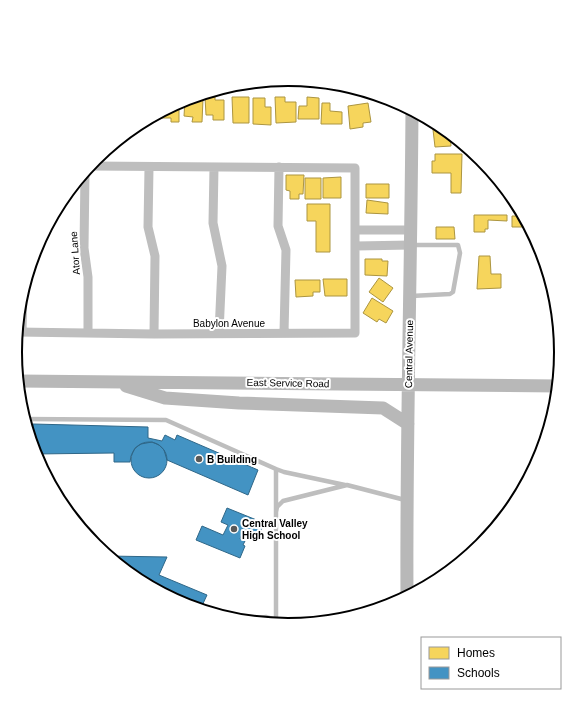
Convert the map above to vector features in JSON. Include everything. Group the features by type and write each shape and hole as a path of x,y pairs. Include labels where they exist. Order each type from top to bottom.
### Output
{"street":[{"name":"Central Avenue","path":"407,591 412,116"},
{"name":"Babylon Avenue","path":"23,332 154,334 355,333 355,168 150,168 98,166"},
{"path":"214,167 213,223 222,266 220,333"},
{"path":"150,168 148,227 155,256 154,334"},
{"path":"279,168 278,226 286,250 284,333"},
{"name":"Ator Lane","path":"85,181 84,248 88,277 88,333"},
{"path":"356,230 411,230"},
{"path":"356,246 411,245"},
{"name":"East Service Road","path":"24,381 553,386"},
{"path":"111,382 165,398 239,403 383,408 408,424"}],"lane":[{"path":"410,296 450,294 453,292 460,254 458,245 411,245"},
{"path":"31,419 166,420 284,472 347,485 407,500"},
{"path":"276,469 276,618"},
{"path":"276,512 283,501 347,485"}],"building: Homes":[{"path":"215,97 215,100 224,100 224,120 213,120 213,115 206,115 205,99"},
{"path":"232,97 249,97 249,123 233,123"},
{"path":"275,97 285,97 285,102 296,102 296,122 276,123"},
{"path":"307,97 319,98 319,119 298,119 299,106 307,106"},
{"path":"253,98 265,98 265,107 271,107 271,125 253,124"},
{"path":"203,100 202,122 192,122 193,117 184,116 185,107"},
{"path":"322,103 330,103 330,111 342,112 342,124 321,124"},
{"path":"368,103 371,122 363,123 363,127 350,129 348,106"},
{"path":"179,110 179,122 171,122 171,118 162,118"},
{"path":"433,129 451,141 451,146 435,147"},
{"path":"435,154 462,154 461,193 451,193 451,173 432,173 432,161 435,161"},
{"path":"286,175 304,175 303,194 299,194 299,199 290,199 290,191 286,190"},
{"path":"341,177 341,198 323,198 323,178"},
{"path":"305,178 321,178 321,199 305,199"},
{"path":"366,184 389,184 389,198 366,198"},
{"path":"367,200 388,203 388,214 366,213"},
{"path":"307,204 330,204 330,252 316,252 316,221 307,221"},
{"path":"474,215 507,215 507,221 488,220 488,229 485,229 485,232 474,232"},
{"path":"512,216 517,216 524,227 512,227"},
{"path":"436,227 454,227 455,239 436,239"},
{"path":"479,256 490,256 491,274 501,274 501,288 477,289"},
{"path":"365,259 382,259 382,261 388,261 387,276 365,275"},
{"path":"379,278 393,288 383,302 369,292"},
{"path":"323,279 347,279 347,296 325,296"},
{"path":"295,280 320,280 320,292 313,292 313,296 296,297"},
{"path":"372,298 393,311 386,323 379,319 377,322 363,313"}],"building: Schools":[{"name":"B Building","path":"33,424 148,427 148,438 162,441 165,435 175,440 177,435 258,470 248,495 167,460 164,450 159,445 152,442 141,444 135,448 130,462 114,462 114,453 42,454"},
{"path":"153,442 162,447 166,453 166,467 162,473 153,478 145,478 136,473 132,467 131,456 136,447 142,443"},
{"path":"227,508 264,523 258,538 243,532 240,539 245,541 243,545 245,546 240,558 196,540 202,526 223,535 228,525 221,522"},
{"path":"117,556 167,557 159,575 207,595 202,605 187,599 171,592 140,574"}],"place":[{"name":"B Building","path":"199,459"},
{"name":"Central Valley High School","path":"234,529"}]}
